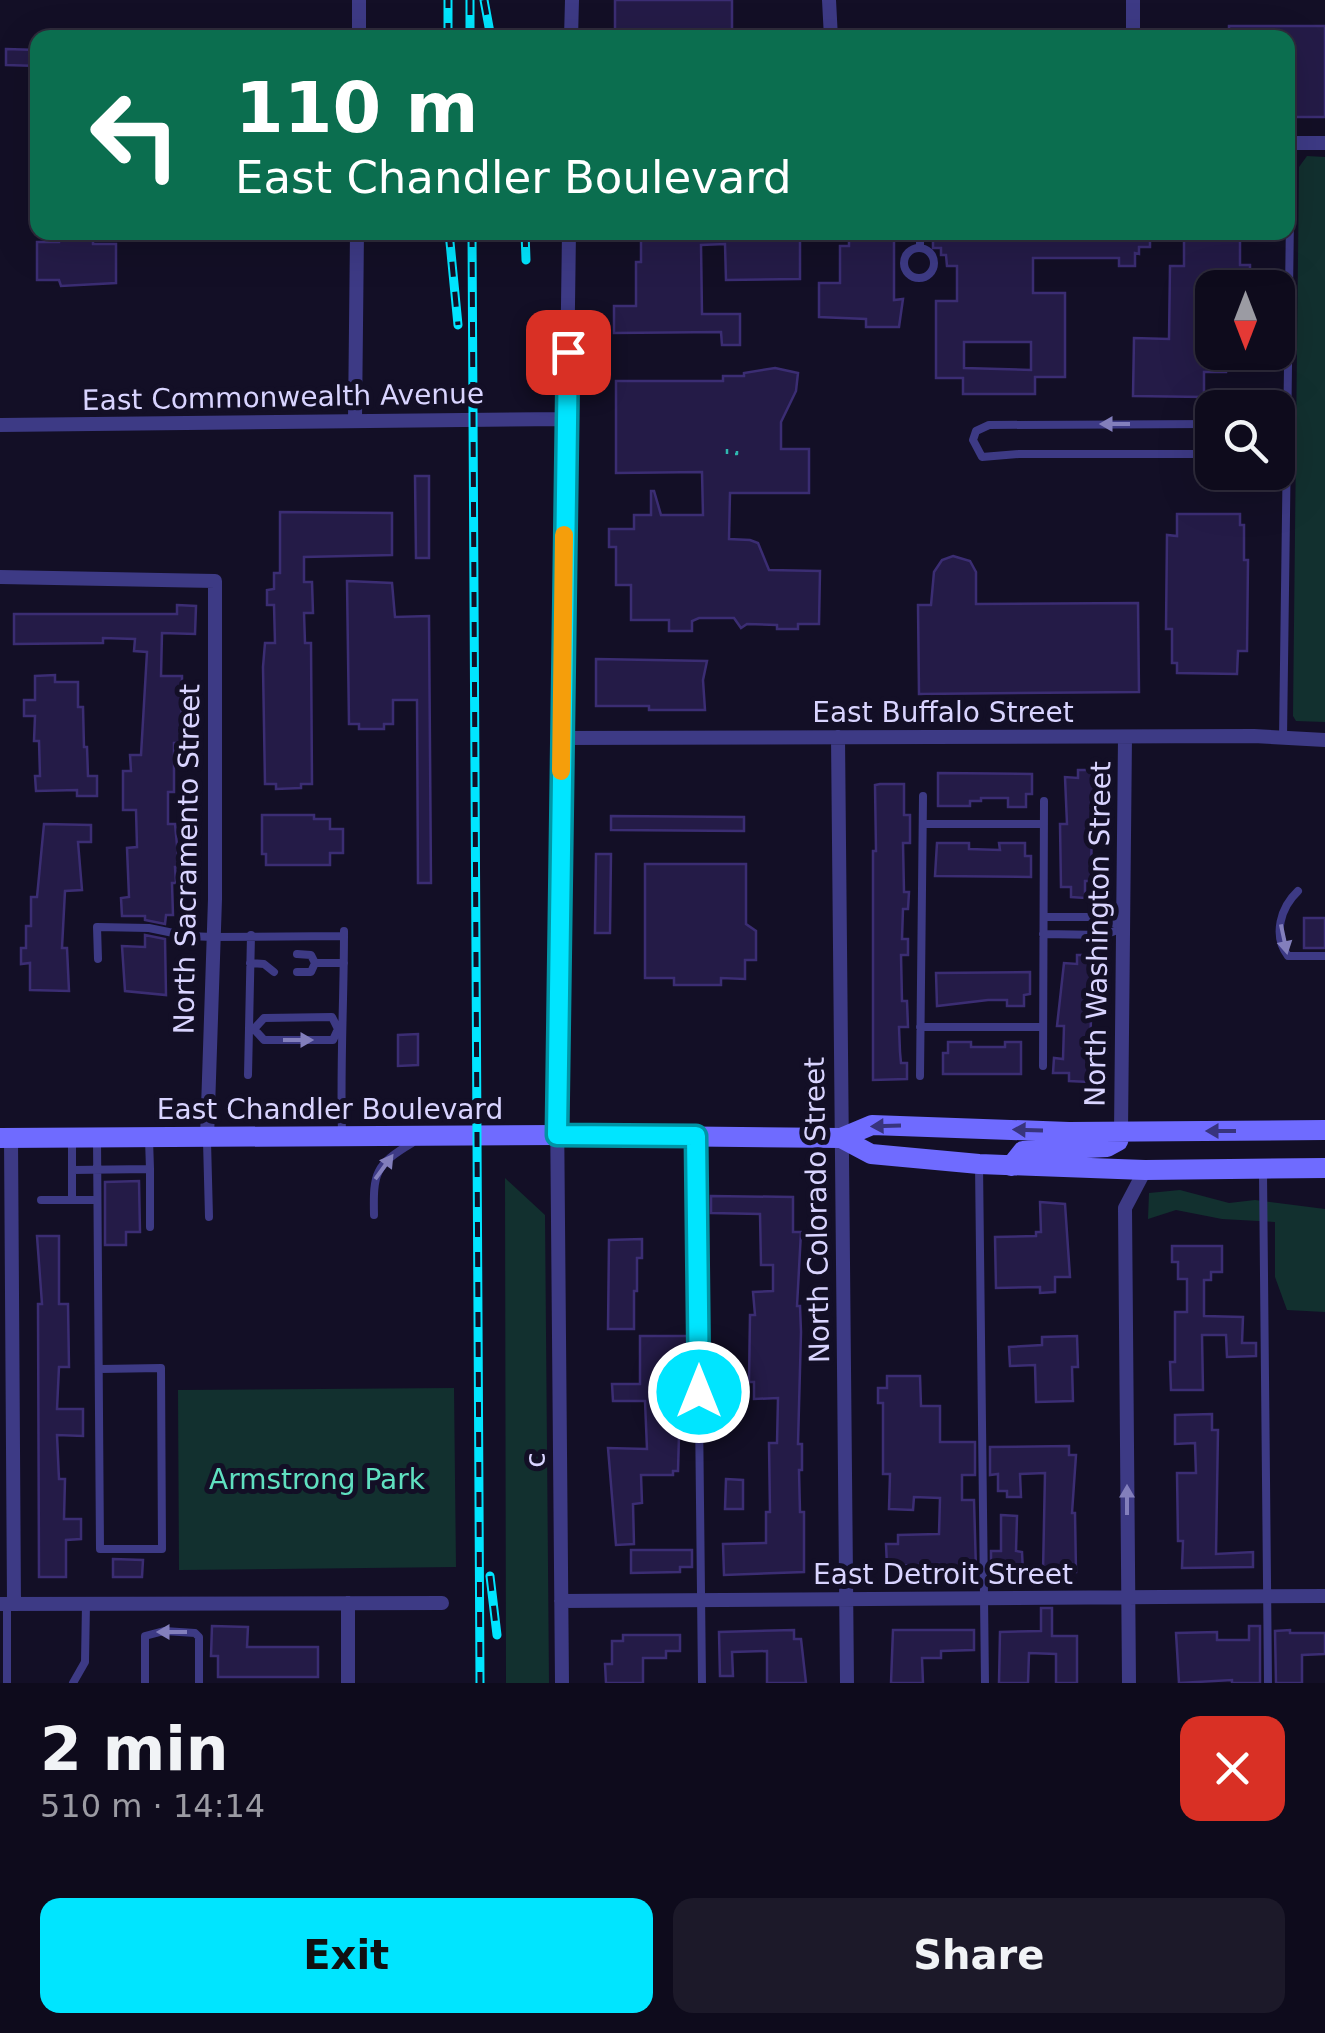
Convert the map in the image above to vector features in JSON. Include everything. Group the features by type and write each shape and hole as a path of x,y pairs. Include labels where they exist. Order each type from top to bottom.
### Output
{"main road":[{"name":"East Chandler Boulevard","path":"5,1138 841,1138 872,1125 1122,1132 1325,1130"},
{"path":"1010,1166 1023,1150 1107,1147 1118,1141 1122,1132"},
{"name":"East Chandler Boulevard","path":"841,1138 871,1154 1010,1166 1145,1170 1325,1168"}],"street":[{"path":"359,30 360,0"},
{"path":"572,0 572,30"},
{"path":"829,0 831,30"},
{"path":"1133,0 1133,30"},
{"path":"1295,143 1325,143"},
{"path":"356,420 357,240"},
{"name":"c","path":"562,1683 557,1135 569,240"},
{"name":"East Commonwealth Avenue","path":"0,425 566,419"},
{"name":"North Sacramento Street","path":"0,577 215,581 214,937 207,1138"},
{"name":"East Buffalo Street","path":"561,738 1125,736 1325,740"},
{"name":"North Washington Street","path":"1122,1132 1125,736"},
{"name":"North Colorado Street","path":"838,737 847,1683"},
{"path":"5,1138 7,1604 442,1602"},
{"path":"1129,1683 1125,1208 1145,1170"},
{"name":"East Detroit Street","path":"561,1601 1325,1596"},
{"path":"348,1603 348,1683"}],"lane":[{"path":"920,240 920,248"},
{"path":"1283,390 1287,240"},
{"path":"1195,424 989,425 976,430 973,440 982,457 1195,454"},
{"path":"1282,490 1283,739"},
{"path":"920,1076 923,796"},
{"path":"1043,1066 1044,801"},
{"path":"922,824 1044,824"},
{"path":"1298,890 1286,902 1280,916 1282,950 1288,956 1325,956"},
{"path":"1044,917 1103,916 1124,928"},
{"path":"98,959 97,927 149,928 214,937 344,933 342,1137"},
{"path":"1043,934 1104,934 1124,928"},
{"path":"248,1075 252,1029 251,935"},
{"path":"264,964 274,954"},
{"path":"298,954 312,954 316,963"},
{"path":"250,963 264,964 274,972"},
{"path":"316,963 344,963"},
{"path":"297,972 310,972 316,963"},
{"path":"252,1029 264,1018 332,1017 341,1026"},
{"path":"252,1029 264,1040 333,1040 341,1026"},
{"path":"920,1027 1043,1027"},
{"path":"374,1215 373,1182 383,1161 423,1136"},
{"path":"696,1136 702,1683"},
{"path":"72,1138 72,1200"},
{"path":"97,1138 100,1549 162,1549 161,1368 100,1369"},
{"path":"149,1138 150,1227"},
{"path":"207,1138 209,1217"},
{"path":"979,1164 985,1683"},
{"path":"72,1170 150,1169"},
{"path":"1262,1169 1268,1683"},
{"path":"41,1200 98,1200"},
{"path":"74,1683 85,1662 86,1603"},
{"path":"6,1683 7,1604"},
{"path":"145,1683 145,1636 164,1631 195,1632 199,1637 199,1683"}],"path":[{"path":"727,449 727,454 737,454 737,449"}],"green space":[{"path":"1307,156 1325,157 1325,722 1296,721 1293,716 1299,167"},
{"path":"505,1178 545,1215 549,1683 506,1683"},
{"path":"1180,1190 1229,1203 1255,1200 1325,1209 1325,1312 1287,1310 1275,1277 1275,1222 1222,1219 1176,1210 1148,1219 1149,1193"},
{"name":"Armstrong Park","path":"454,1388 456,1567 179,1570 178,1390"}],"building":[{"path":"615,0 732,0 732,30 615,30"},
{"path":"1229,26 1325,26 1325,117 1295,117 1295,30 1229,30"},
{"path":"6,49 30,50 30,66 6,65"},
{"path":"93,240 93,244 116,244 116,283 61,286 59,280 37,280 37,242"},
{"path":"641,240 800,240 800,279 726,280 725,244 701,245 702,314 740,314 740,345 722,345 721,332 614,333 614,306 636,306 636,262 641,262"},
{"path":"849,240 894,240 894,300 903,299 899,327 866,327 866,319 819,317 819,283 840,283 840,246 849,246"},
{"path":"933,240 1150,240 1150,247 1139,247 1139,254 1135,253 1135,266 1119,266 1119,258 1033,258 1033,293 1065,293 1065,377 1035,377 1035,394 963,394 963,378 936,378 936,301 957,301 957,266 947,266 941,248 933,248","holes":["964,342 1031,342 1031,370 964,368"]},
{"path":"1184,240 1240,240 1240,265 1250,265 1250,270 1195,270 1195,370 1226,372 1204,372 1204,390 1195,390 1195,397 1133,396 1134,338 1169,339 1170,266 1184,266"},
{"path":"775,368 798,373 796,391 781,422 781,449 809,449 809,493 730,493 729,539 758,543 769,570 820,571 819,624 798,624 798,629 747,624 741,628 734,618 699,618 692,621 692,631 669,631 669,620 631,620 631,585 616,585 616,547 609,547 609,529 634,529 634,515 651,515 651,491 661,515 703,515 702,472 616,473 616,381 723,381 723,376 744,376"},
{"path":"415,476 429,476 429,558 416,558"},
{"path":"280,512 392,513 392,555 304,557 304,582 312,582 313,613 304,613 305,643 311,643 312,784 276,789 276,784 265,784 263,667 265,643 275,643 274,605 267,605 267,590 274,589 274,573 280,573"},
{"path":"1177,514 1240,514 1240,525 1244,525 1244,560 1248,560 1247,651 1238,651 1237,674 1177,673 1177,663 1172,663 1172,629 1166,629 1167,535 1177,536"},
{"path":"953,556 970,561 976,572 976,604 1138,603 1139,692 919,694 918,605 931,605 934,572 942,560"},
{"path":"347,581 392,583 395,617 429,616 431,883 418,883 417,700 393,700 393,724 384,724 384,729 359,729 359,724 349,724"},
{"path":"177,605 196,606 195,634 162,633 161,676 182,676 181,743 174,743 174,792 168,792 168,824 175,824 179,867 175,867 176,883 172,883 173,915 166,915 165,924 145,920 145,916 122,916 121,898 129,897 127,848 137,847 136,810 123,810 123,771 131,771 130,755 141,755 147,652 134,651 135,639 14,644 14,614 177,614"},
{"path":"596,659 707,661 703,680 705,710 596,706"},
{"path":"55,675 55,682 78,682 88,776 97,776 97,796 77,796 77,790 36,791 35,776 40,776 39,741 34,741 35,716 24,716 24,700 35,700 35,676"},
{"path":"1078,770 1098,770 1091,881 1085,881 1085,898 1071,897 1071,887 1061,887 1060,824 1067,824 1065,777 1078,778"},
{"path":"938,773 1032,774 1032,794 1026,794 1026,807 1008,807 1008,798 981,798 970,801 970,806 938,806"},
{"path":"904,784 904,815 910,815 910,843 903,843 904,892 909,892 908,909 903,909 902,939 908,939 908,955 901,955 902,1001 907,1001 908,1027 899,1027 901,1063 907,1063 907,1079 873,1080 873,851 875,785"},
{"path":"262,815 314,815 314,819 330,819 330,829 343,829 343,853 330,853 330,865 266,865 266,854 262,854"},
{"path":"611,816 744,817 744,831 611,830"},
{"path":"44,824 91,825 91,842 78,842 82,890 65,891 62,948 67,948 69,991 30,990 30,963 21,964 26,926 31,926 31,897 37,897"},
{"path":"937,843 969,843 969,849 1000,850 999,843 1025,843 1025,856 1031,856 1031,877 935,876"},
{"path":"596,854 611,854 610,933 595,933"},
{"path":"645,864 746,864 746,924 756,931 756,960 745,960 745,979 721,978 721,985 674,985 674,978 645,978"},
{"path":"1304,918 1325,918 1325,948 1304,948"},
{"path":"145,935 165,939 166,995 125,991 122,946 145,947"},
{"path":"1077,955 1093,955 1089,1082 1069,1081 1069,1073 1053,1073 1054,1058 1063,1059 1064,1026 1057,1026 1064,963 1077,964"},
{"path":"1030,972 1030,994 1024,995 1024,1006 1007,1006 1007,1000 988,1000 937,1006 936,973"},
{"path":"418,1034 418,1065 398,1066 398,1035"},
{"path":"948,1042 1005,1047 1005,1042 1021,1042 1021,1074 943,1074 943,1053 948,1053"},
{"path":"139,1181 140,1232 126,1232 126,1245 105,1245 105,1182"},
{"path":"711,1196 793,1197 793,1232 801,1232 798,1444 802,1444 799,1470 804,1572 724,1575 723,1544 766,1543 766,1512 770,1512 769,1443 777,1443 778,1398 754,1399 754,1382 749,1382 750,1315 755,1315 753,1292 773,1291 773,1265 761,1265 760,1214 711,1213"},
{"path":"1040,1202 1065,1204 1070,1277 1055,1277 1055,1292 1040,1293 1040,1287 996,1288 995,1237 1036,1236 1036,1232 1041,1232"},
{"path":"37,1236 59,1236 59,1304 68,1304 69,1367 59,1367 57,1409 83,1409 83,1436 57,1435 59,1479 65,1479 64,1519 81,1519 81,1539 66,1540 66,1577 39,1577 38,1304 42,1304"},
{"path":"642,1239 634,1291 634,1329 608,1329 609,1240"},
{"path":"1172,1246 1222,1246 1222,1272 1211,1272 1211,1280 1204,1280 1204,1316 1243,1317 1242,1343 1256,1343 1256,1356 1227,1357 1226,1335 1202,1335 1203,1390 1171,1390 1175,1312 1187,1312 1187,1279 1178,1279 1178,1262 1172,1262"},
{"path":"640,1336 691,1336 689,1434 679,1435 678,1471 673,1471 673,1475 641,1475 642,1503 633,1504 634,1544 616,1545 608,1448 647,1449 645,1401 613,1401 612,1384 640,1384"},
{"path":"1077,1336 1078,1367 1072,1367 1073,1401 1036,1402 1035,1365 1010,1366 1009,1347 1042,1345 1042,1337"},
{"path":"887,1376 920,1376 921,1406 940,1406 940,1442 975,1442 975,1475 962,1475 962,1500 974,1500 973,1580 949,1580 950,1569 939,1569 939,1564 887,1566 886,1544 898,1544 898,1535 939,1534 940,1498 914,1497 913,1510 889,1509 890,1474 883,1474 883,1403 878,1403 878,1388 887,1388"},
{"path":"1212,1414 1212,1430 1218,1430 1216,1554 1253,1552 1253,1567 1182,1568 1177,1473 1196,1473 1195,1443 1175,1444 1175,1415"},
{"path":"1069,1446 1069,1455 1076,1455 1072,1513 1076,1572 1043,1572 1045,1473 1020,1474 1021,1497 1007,1497 1007,1491 998,1491 998,1474 990,1475 990,1447"},
{"path":"726,1479 743,1480 743,1509 725,1509"},
{"path":"1001,1515 1017,1516 1016,1551 1022,1552 1023,1572 991,1571 991,1551 1001,1551"},
{"path":"631,1550 692,1550 692,1567 680,1567 680,1572 631,1573"},
{"path":"113,1559 143,1560 142,1577 113,1577"},
{"path":"1041,1608 1052,1608 1052,1636 1077,1636 1077,1683 1056,1683 1056,1654 1029,1653 1028,1683 999,1683 1000,1632 1041,1631"},
{"path":"212,1626 248,1627 247,1647 318,1647 318,1677 218,1677 218,1656 211,1656"},
{"path":"1249,1626 1260,1626 1260,1683 1179,1683 1176,1633 1217,1632 1217,1640 1249,1640"},
{"path":"794,1630 794,1639 801,1639 806,1683 767,1683 767,1651 732,1652 733,1676 720,1676 719,1632"},
{"path":"893,1630 974,1630 974,1650 941,1651 941,1658 922,1658 923,1683 891,1683"},
{"path":"1275,1631 1325,1633 1325,1654 1302,1655 1302,1683 1276,1683"},
{"path":"623,1635 680,1635 680,1651 666,1651 666,1658 643,1658 643,1683 606,1683 605,1664 612,1664 612,1641 623,1641"}],"railway":[{"path":"448,0 448,30"},
{"path":"470,0 470,30"},
{"path":"484,0 490,30"},
{"path":"450,240 458,325"},
{"path":"472,240 480,1683"},
{"path":"525,240 526,260"},
{"path":"490,1576 497,1635"}],"slow traffic":[{"path":"561,771 564,535"}],"route":[{"path":"568,352 557,1135 696,1136 699,1392"}]}
